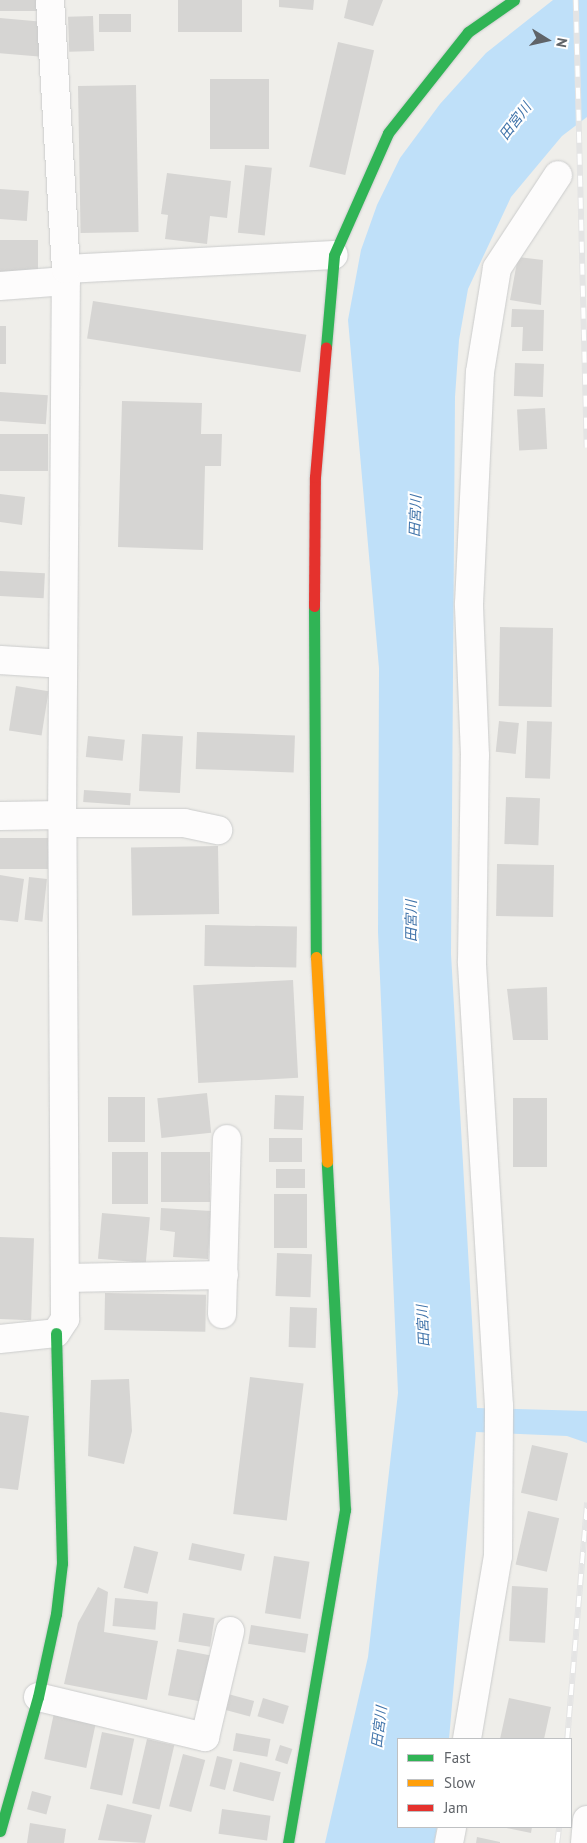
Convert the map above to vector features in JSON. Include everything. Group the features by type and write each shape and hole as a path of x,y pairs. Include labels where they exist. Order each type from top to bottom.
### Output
{"street":[{"path":"0,1831 38,1697 56,1614 62,1563 56,1333 65,1318 66,1278 62,819 66,275 50,0"},
{"path":"288,1843 344,1510 316,948 314,712 315,477 334,255 388,133 468,32 514,0"},
{"path":"467,1738 498,1556 499,1406 472,962 475,756 469,604 480,372 497,268 558,175"},
{"path":"0,286 66,275 334,255"},
{"path":"0,660 63,664"},
{"path":"0,816 184,823 218,830"},
{"path":"222,1314 227,1139"},
{"path":"66,1278 224,1275"},
{"path":"0,1339 56,1333"},
{"path":"38,1697 204,1737 230,1632"},
{"path":"585,1843 587,1820"},
{"path":"449,1843 452,1828"}],"water":[{"name":"田宮川","path":"553,0 587,0 587,117 562,136 511,197 468,289 459,340 455,397 451,954 477,1408 587,1411 587,1443 567,1436 476,1432 449,1738 397,1738 397,1828 437,1828 434,1843 325,1843 368,1657 398,1393 378,932 379,668 348,320 361,250 377,205 400,158 440,104 486,53"}],"building":[{"path":"0,0 39,0 39,11 0,11"},
{"path":"178,0 242,0 242,32 178,32"},
{"path":"279,0 314,0 313,10 279,7"},
{"path":"348,0 383,0 373,26 344,18"},
{"path":"99,14 131,14 131,32 99,32"},
{"path":"93,16 94,51 69,52 68,17"},
{"path":"0,18 42,22 39,57 0,53"},
{"path":"338,42 374,50 345,175 309,167"},
{"path":"210,79 269,79 269,149 210,149"},
{"path":"136,85 139,232 81,233 78,86"},
{"path":"245,165 272,168 265,235 238,233"},
{"path":"167,173 231,181 227,218 210,216 207,244 165,239 168,215 161,214"},
{"path":"0,189 29,191 27,221 0,219"},
{"path":"0,240 38,240 38,274 0,274"},
{"path":"518,257 543,260 541,305 510,300"},
{"path":"93,301 306,335 300,372 87,339"},
{"path":"512,309 544,310 543,351 522,351 523,327 511,327"},
{"path":"0,326 6,326 6,364 0,364"},
{"path":"515,363 544,364 543,397 514,396"},
{"path":"0,392 48,395 46,424 0,421"},
{"path":"122,401 202,403 201,434 222,434 221,466 205,466 203,550 118,547"},
{"path":"545,408 547,449 519,450 517,409"},
{"path":"0,434 48,434 48,471 0,471"},
{"path":"0,494 25,497 22,525 0,522"},
{"path":"0,571 45,573 44,598 0,596"},
{"path":"500,627 553,628 552,707 499,706"},
{"path":"16,686 49,691 42,736 9,730"},
{"path":"499,721 519,723 516,754 496,752"},
{"path":"527,721 552,722 550,779 525,778"},
{"path":"197,732 295,735 294,772 196,769"},
{"path":"142,734 183,736 180,793 139,791"},
{"path":"88,736 125,740 123,761 86,757"},
{"path":"84,790 131,793 130,805 83,802"},
{"path":"506,797 540,798 538,845 504,844"},
{"path":"0,838 48,838 48,869 0,869"},
{"path":"218,846 219,914 132,916 131,848"},
{"path":"497,864 554,865 553,917 496,916"},
{"path":"0,875 24,879 18,922 0,920"},
{"path":"29,877 47,879 42,922 25,920"},
{"path":"205,925 297,927 296,968 204,966"},
{"path":"293,980 298,1078 198,1083 193,985"},
{"path":"547,987 548,1040 513,1040 507,989"},
{"path":"207,1093 211,1133 161,1138 157,1098"},
{"path":"275,1095 304,1096 303,1130 274,1129"},
{"path":"108,1097 145,1097 145,1142 108,1142"},
{"path":"513,1098 547,1098 547,1167 513,1167"},
{"path":"269,1138 302,1138 302,1162 269,1162"},
{"path":"112,1152 148,1152 148,1204 112,1204"},
{"path":"161,1152 210,1152 210,1202 161,1202"},
{"path":"276,1169 305,1169 305,1188 276,1188"},
{"path":"274,1194 307,1194 307,1248 274,1248"},
{"path":"161,1208 211,1211 208,1259 173,1257 175,1232 160,1230"},
{"path":"102,1213 150,1217 146,1263 98,1259"},
{"path":"0,1237 34,1238 31,1320 0,1319"},
{"path":"277,1253 312,1254 310,1297 275,1296"},
{"path":"105,1293 206,1295 205,1332 104,1330"},
{"path":"290,1307 317,1308 316,1348 289,1347"},
{"path":"250,1377 304,1384 287,1521 233,1514"},
{"path":"129,1379 132,1431 124,1464 88,1456 91,1380"},
{"path":"0,1412 29,1416 18,1490 0,1488"},
{"path":"532,1445 568,1453 557,1501 521,1493"},
{"path":"528,1511 559,1518 547,1572 516,1565"},
{"path":"192,1543 245,1554 241,1571 188,1560"},
{"path":"134,1546 158,1552 148,1594 124,1588"},
{"path":"274,1556 310,1562 300,1619 265,1613"},
{"path":"512,1586 548,1588 545,1643 509,1641"},
{"path":"98,1587 108,1592 104,1632 158,1641 147,1700 64,1684 78,1623"},
{"path":"115,1598 158,1602 155,1630 113,1626"},
{"path":"183,1613 215,1618 210,1647 178,1642"},
{"path":"251,1625 308,1634 305,1653 248,1644"},
{"path":"177,1649 212,1656 203,1702 168,1695"},
{"path":"228,1694 254,1701 250,1716 224,1709"},
{"path":"263,1698 289,1706 283,1724 257,1716"},
{"path":"509,1698 551,1707 544,1738 500,1738"},
{"path":"54,1713 96,1722 86,1768 44,1759"},
{"path":"102,1732 134,1739 122,1796 90,1789"},
{"path":"236,1733 270,1739 267,1757 233,1751"},
{"path":"147,1739 174,1745 159,1810 132,1803"},
{"path":"280,1745 292,1749 287,1764 275,1760"},
{"path":"183,1754 205,1760 191,1812 169,1806"},
{"path":"217,1756 233,1760 225,1790 210,1786"},
{"path":"240,1762 281,1772 273,1801 233,1791"},
{"path":"32,1791 51,1796 46,1815 27,1809"},
{"path":"107,1804 152,1815 145,1843 98,1840"},
{"path":"222,1809 271,1816 267,1841 219,1834"},
{"path":"30,1823 66,1829 64,1843 27,1843"},
{"path":"507,1828 532,1828 531,1833"},
{"path":"477,1837 500,1842 500,1843 476,1843"}],"railway":[{"path":"576,0 587,448"},
{"path":"567,1738 587,1503"},
{"path":"557,1843 559,1828"}],"traffic: fast":[{"path":"326,347 334,255 388,133 468,32 514,0"},
{"path":"314,606 316,957"},
{"path":"288,1843 345,1510 327,1162"},
{"path":"0,1831 38,1697 56,1614 62,1563 56,1333"}],"traffic: slow":[{"path":"316,957 327,1162"}],"traffic: jam":[{"path":"314,606 315,477 326,347"}]}
